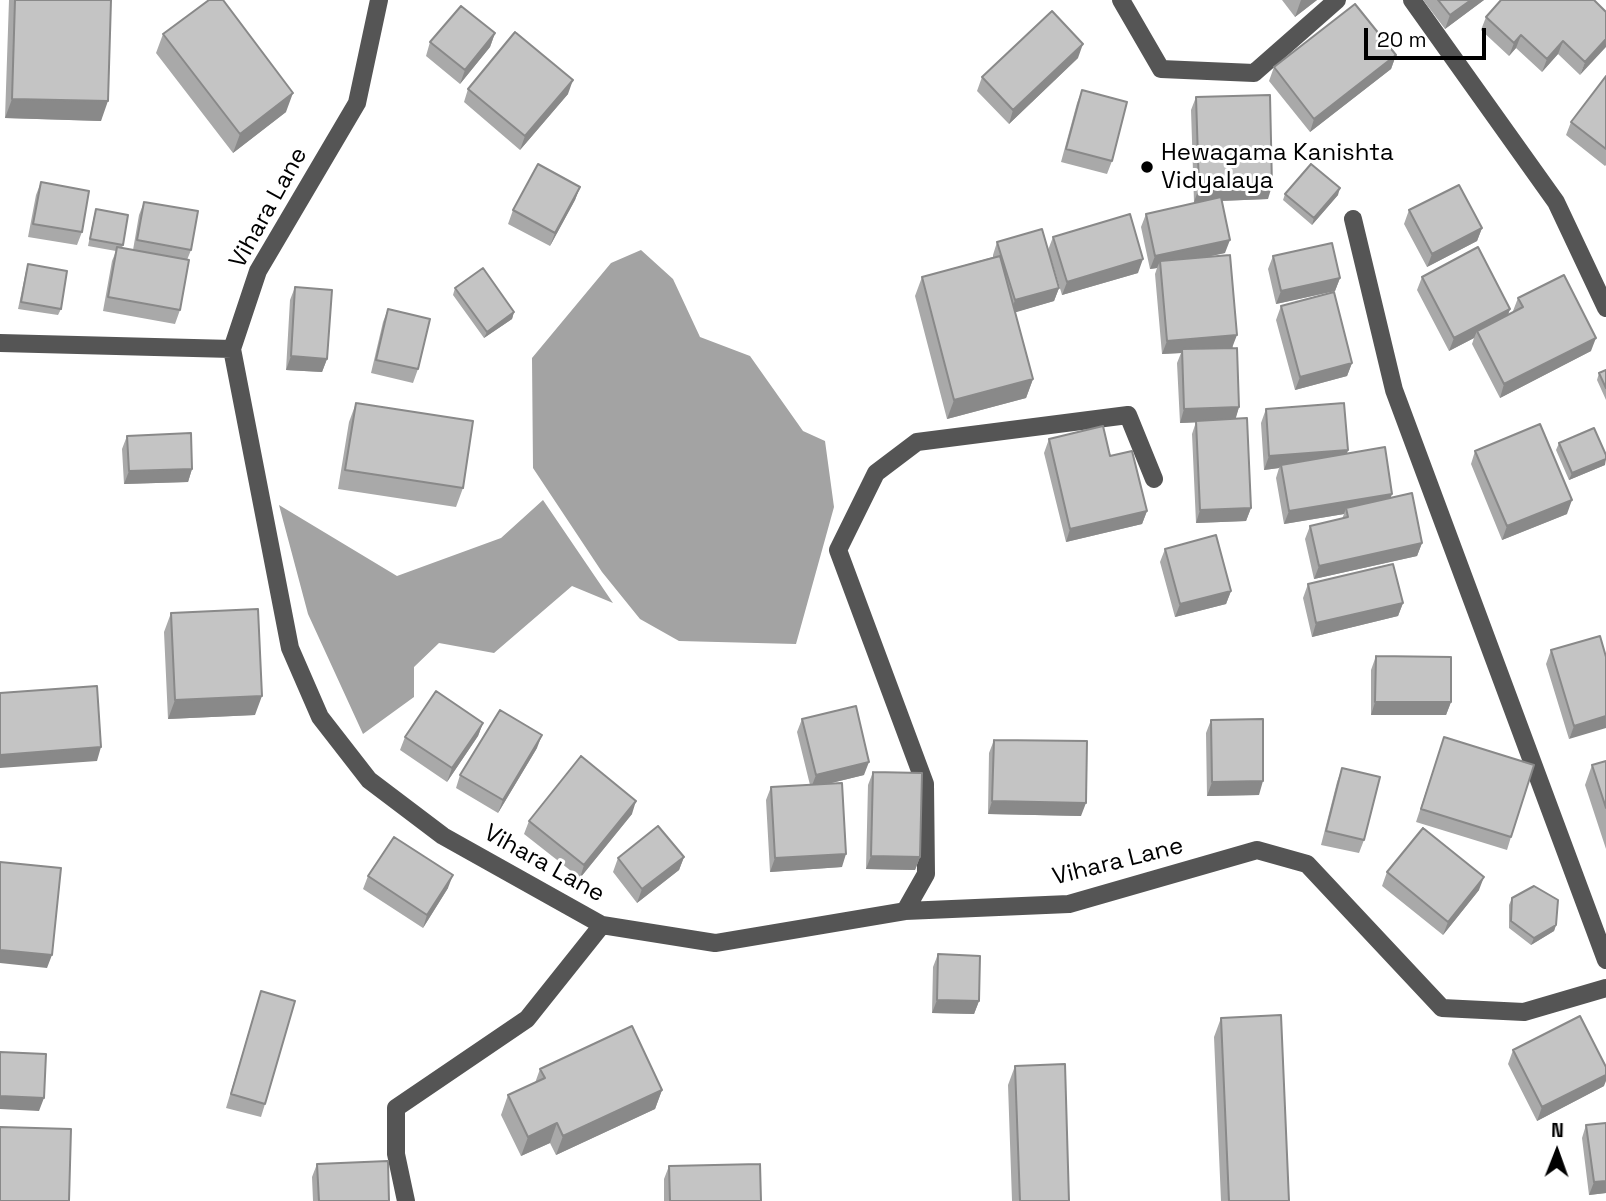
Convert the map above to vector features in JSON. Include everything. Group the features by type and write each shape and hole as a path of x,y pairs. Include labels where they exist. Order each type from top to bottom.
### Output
{"street":[{"name":"Vihara Lane","path":"379,0 357,103 258,271 232,349 290,648 320,717 369,780 443,836 603,925 715,943 905,911 1069,904 1257,850 1307,864 1442,1008 1524,1012 1606,988"},
{"path":"1121,0 1161,69 1254,73 1337,0"},
{"path":"1412,0 1556,202 1606,308"},
{"path":"1353,219 1394,390 1606,960"},
{"path":"0,343 232,349"},
{"path":"905,911 926,874 925,784 838,550 876,473 917,442 1128,415 1154,479"},
{"path":"406,1201 396,1154 396,1108 527,1019 603,925"}],"shaded area":[{"path":"641,250 673,279 700,337 750,356 803,431 825,441 834,507 796,644 679,641 640,619 602,572 533,468 532,358 611,263"},
{"path":"543,500 613,603 572,586 494,653 439,643 414,667 414,697 363,734 308,614 279,505 397,576 501,538"}],"building":[{"path":"15,0 111,0 108,101 12,99"},
{"path":"209,0 223,0 293,93 240,134 163,34"},
{"path":"1438,0 1471,0 1450,15"},
{"path":"1501,0 1594,0 1606,12 1606,39 1585,62 1563,41 1547,59 1521,35 1514,43 1486,17"},
{"path":"1355,4 1396,55 1314,119 1274,67"},
{"path":"461,6 495,33 465,70 430,42"},
{"path":"1052,11 1083,44 1013,110 982,77"},
{"path":"515,32 573,80 525,136 468,89"},
{"path":"1606,76 1606,149 1571,122"},
{"path":"1082,90 1127,102 1112,161 1066,149"},
{"path":"1270,95 1272,186 1199,188 1196,97"},
{"path":"538,164 580,187 555,233 513,210"},
{"path":"1311,164 1340,188 1314,218 1285,194"},
{"path":"41,182 89,191 82,232 33,224"},
{"path":"1459,185 1482,228 1432,254 1409,210"},
{"path":"1221,197 1230,240 1155,256 1146,214"},
{"path":"144,202 198,211 191,250 137,240"},
{"path":"96,209 128,215 123,245 90,239"},
{"path":"1130,214 1143,259 1067,282 1053,237"},
{"path":"1042,229 1059,288 1015,300 997,242"},
{"path":"1332,243 1340,278 1281,291 1273,256"},
{"path":"117,247 189,260 180,310 108,297"},
{"path":"1478,247 1510,309 1454,338 1422,277"},
{"path":"1230,255 1237,335 1167,341 1160,261"},
{"path":"1000,256 1033,379 954,400 922,277"},
{"path":"28,264 67,271 61,309 21,302"},
{"path":"483,268 514,312 487,332 455,288"},
{"path":"1564,275 1596,338 1504,384 1477,331 1523,307 1518,298"},
{"path":"295,287 332,290 327,359 291,356"},
{"path":"1334,292 1352,363 1300,377 1281,306"},
{"path":"388,309 430,319 418,369 376,360"},
{"path":"1237,348 1239,407 1184,409 1182,349"},
{"path":"1606,370 1606,388 1599,373"},
{"path":"356,403 473,421 463,488 345,470"},
{"path":"1344,403 1348,450 1269,456 1266,409"},
{"path":"1247,418 1251,508 1200,510 1196,421"},
{"path":"1540,424 1572,500 1507,526 1475,451"},
{"path":"1103,426 1110,456 1132,451 1147,511 1070,529 1049,439"},
{"path":"1594,428 1606,459 1572,473 1559,443"},
{"path":"191,433 192,469 129,471 127,436"},
{"path":"1385,447 1392,494 1289,511 1281,465"},
{"path":"1412,493 1422,543 1319,566 1310,526 1348,517 1346,508"},
{"path":"1216,535 1231,591 1180,604 1165,549"},
{"path":"1393,564 1403,603 1316,623 1308,584"},
{"path":"258,609 262,696 175,700 171,613"},
{"path":"1600,636 1606,657 1606,716 1574,726 1551,650"},
{"path":"1376,656 1451,657 1451,702 1375,702"},
{"path":"97,686 101,747 0,755 0,693"},
{"path":"436,691 483,723 452,768 405,737"},
{"path":"856,706 869,762 816,775 802,719"},
{"path":"500,710 542,735 503,800 460,775"},
{"path":"1263,719 1263,781 1212,782 1211,720"},
{"path":"1444,737 1534,765 1511,837 1421,809"},
{"path":"994,740 1087,741 1086,803 992,801"},
{"path":"581,756 636,801 584,865 529,821"},
{"path":"1606,761 1606,808 1592,765"},
{"path":"1342,768 1380,777 1364,840 1326,831"},
{"path":"873,772 922,773 920,857 871,856"},
{"path":"842,783 846,854 775,858 771,787"},
{"path":"658,826 684,857 642,889 618,858"},
{"path":"1423,828 1484,877 1448,922 1387,872"},
{"path":"394,837 453,875 427,915 368,876"},
{"path":"0,862 61,868 52,955 0,950"},
{"path":"1534,886 1558,900 1556,925 1534,938 1511,921 1512,898"},
{"path":"938,954 980,956 979,1001 937,1000"},
{"path":"261,991 295,1001 265,1104 231,1094"},
{"path":"1281,1015 1289,1201 1229,1201 1221,1018"},
{"path":"1580,1016 1606,1067 1606,1075 1542,1107 1513,1050"},
{"path":"632,1026 662,1090 563,1136 557,1123 528,1137 508,1095 545,1078 540,1069"},
{"path":"0,1052 46,1054 44,1098 0,1096"},
{"path":"1065,1064 1069,1201 1020,1201 1015,1066"},
{"path":"1606,1123 1606,1181 1594,1182 1586,1125"},
{"path":"0,1127 71,1129 69,1201 0,1201"},
{"path":"388,1161 389,1201 319,1201 317,1164"},
{"path":"760,1164 761,1201 670,1201 669,1166"}],"place":[{"name":"Hewagama Kanishta Vidyalaya","path":"1147,167"}]}
